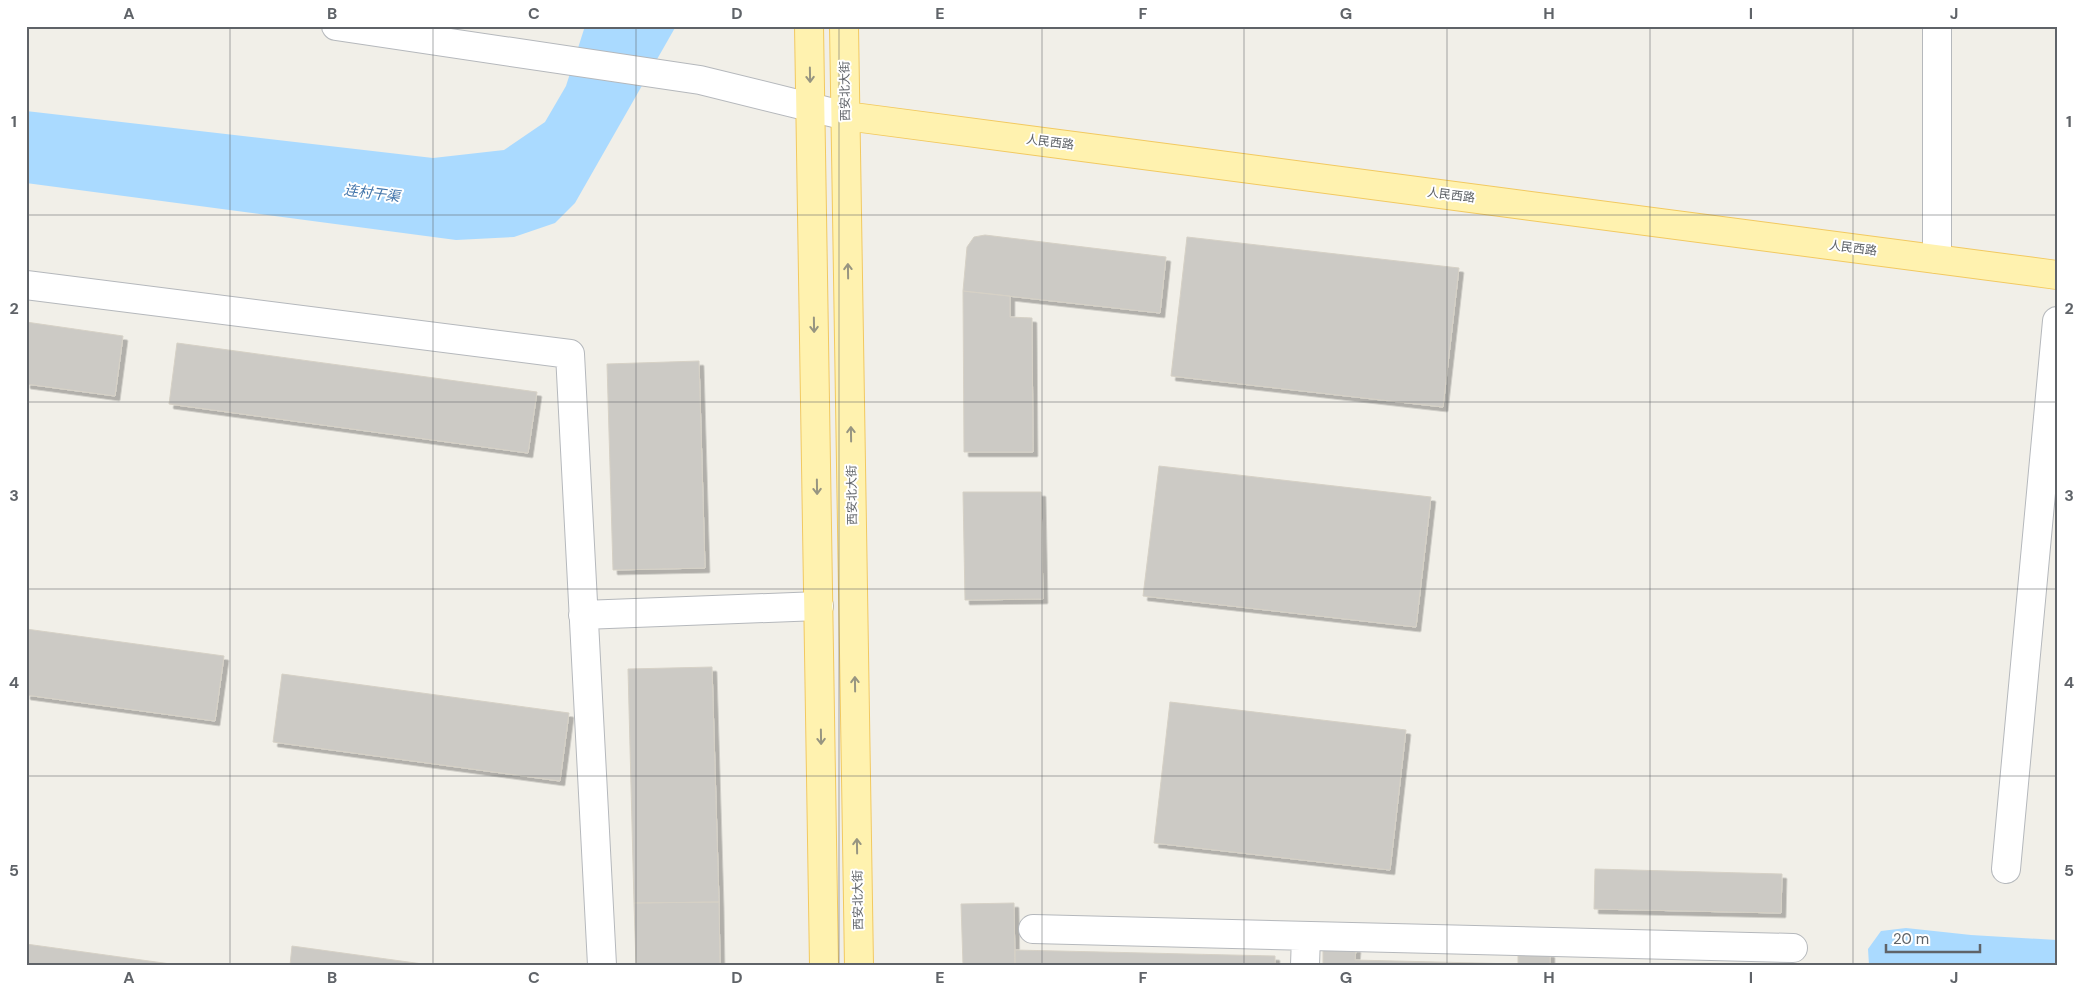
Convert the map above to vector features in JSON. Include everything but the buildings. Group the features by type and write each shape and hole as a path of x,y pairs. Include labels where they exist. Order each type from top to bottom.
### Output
{"main road":[{"path":"809,26 824,965"},
{"name":"西安北大街","path":"844,26 859,965"},
{"name":"人民西路","path":"846,116 2057,274"}],"street":[{"path":"336,26 410,31 552,57 700,80 846,116"},
{"path":"1937,26 1937,259"},
{"path":"26,285 570,354 602,965"},
{"path":"2006,869 2057,321"},
{"path":"583,615 818,606"},
{"path":"1033,929 1306,936 1581,954 1793,948"},
{"path":"1305,965 1306,936"}],"water":[{"name":"连村干渠","path":"585,26 676,26 575,203 555,223 514,237 456,240 26,183 26,111 433,158 504,150 545,122 566,86"},
{"path":"1906,928 1971,935 2057,940 2057,965 1869,965 1868,949 1881,931"}]}
